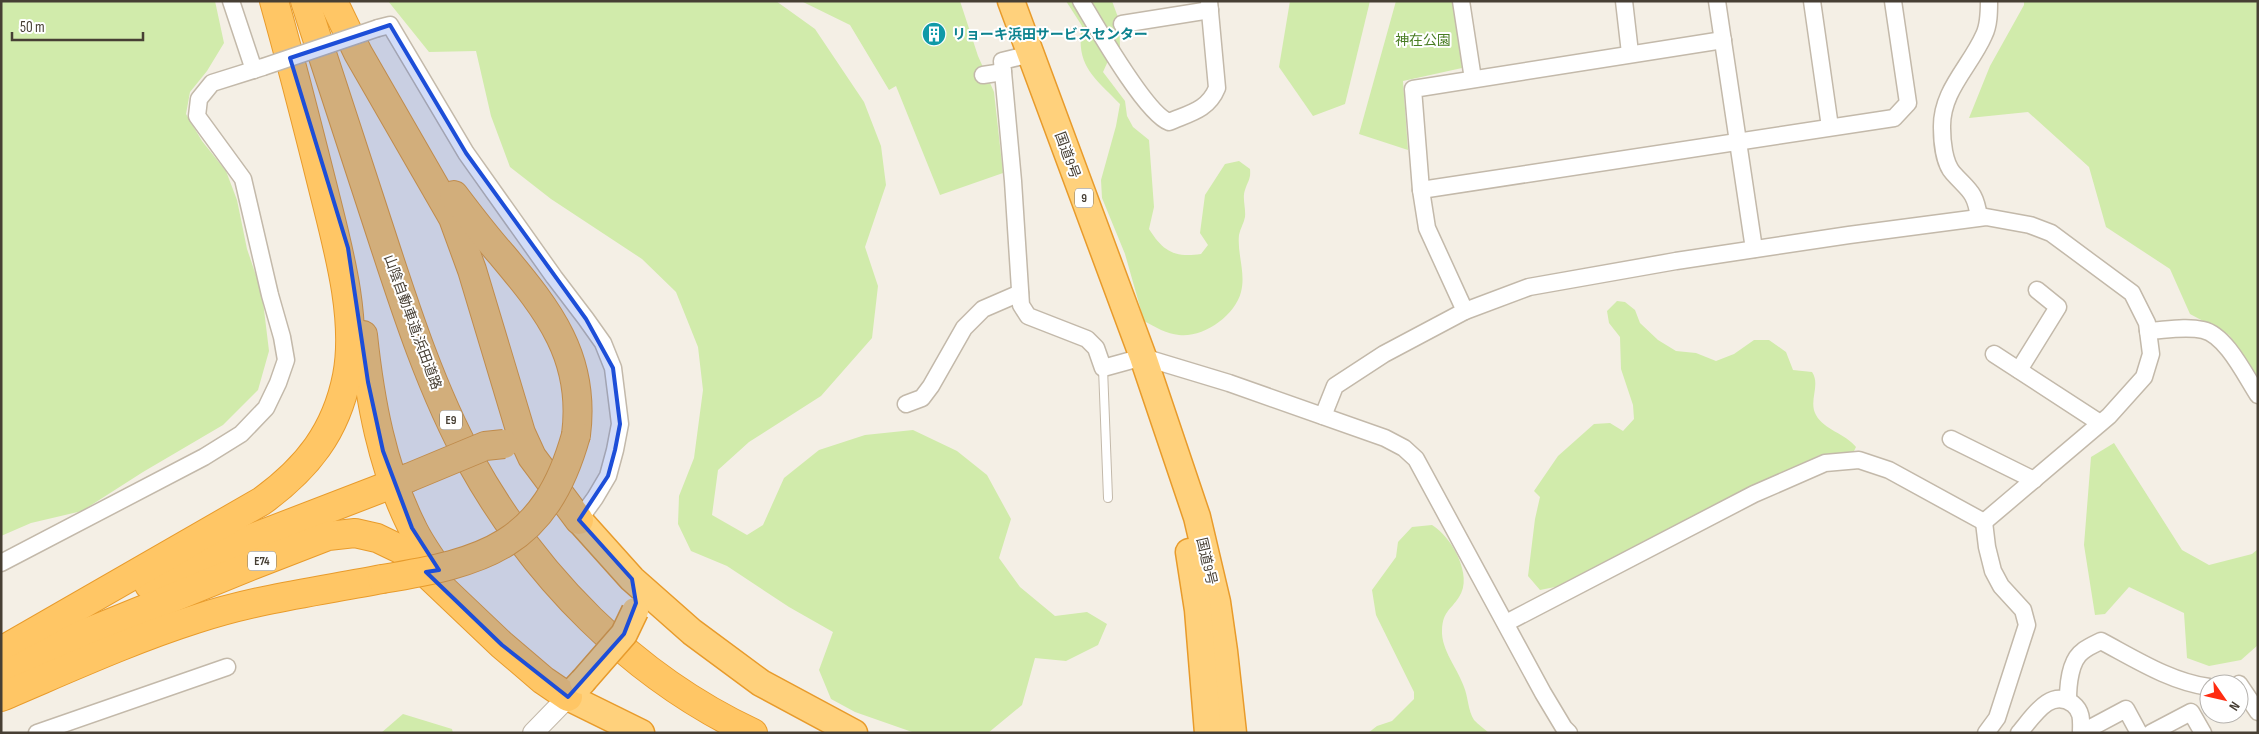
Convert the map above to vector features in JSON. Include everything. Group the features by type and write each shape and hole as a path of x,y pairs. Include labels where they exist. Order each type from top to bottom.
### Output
{"highway":[{"path":"274,1 303,104 348,248 375,418 401,481 412,528 467,608 502,645 543,680 576,689 641,733"},
{"name":"山陰自動車道;浜田道路","path":"305,1 403,300 424,358 470,461 495,502 523,542 554,580 620,646 654,674 691,700 753,733"},
{"path":"333,1 358,53 457,226 521,433 532,457 578,520 632,579 692,632 761,683 854,733"},
{"name":"国道9号","path":"1011,1 1143,357 1197,517 1209,564 1224,651 1233,733"},
{"path":"1,697 196,618 276,599 430,571 463,563 491,552 511,540 529,525 545,506 559,483 569,460 576,435 579,412 577,387 566,348 552,318 537,297 484,234 386,101"},
{"path":"1,651 262,501 299,471 325,436 335,417 347,374 348,326 339,258 303,104"},
{"name":"国道9号","path":"1155,394 1179,498 1192,567 1203,658 1208,733"},
{"path":"1,655 247,540 401,481 485,446 504,444 515,446 532,457"},
{"name":"E74","path":"1,678 81,635 304,544 343,533 377,538 402,550 502,645"},
{"path":"576,689 624,634 634,611 636,598 632,579"}],"street":[{"path":"231,1 259,69"},
{"path":"1081,1 1115,58 1157,115 1169,122 1206,106 1212,100 1217,88 1210,6 1122,24"},
{"path":"1461,1 1473,79"},
{"path":"1624,1 1630,53"},
{"path":"1717,1 1754,249"},
{"path":"1812,1 1830,127"},
{"path":"1421,190 1738,140 1894,118 1908,103 1893,1"},
{"path":"1979,217 1977,203 1970,189 1952,172 1944,148 1942,127 1944,107 1956,80 1985,34 1989,14 1989,1"},
{"path":"1,563 204,457 241,434 266,408 286,360 282,337 270,295 243,179 198,116 200,99 212,83 390,25 466,153 603,343 614,368 620,424 615,450 608,476 595,498 578,520"},
{"path":"1465,311 1427,228 1421,190 1413,89 1630,53 1723,40"},
{"path":"1031,54 1002,61 1014,181 1021,305 1028,316 1087,339 1096,348 1103,368 1143,357 1229,383 1385,438 1404,448 1416,458 1479,578 1506,623 1543,693 1569,733"},
{"path":"983,75 1003,72"},
{"path":"1323,416 1335,386 1384,354 1465,311 1529,287 1754,249 1979,217 2009,220 2051,233 2132,293 2140,308 2148,331 2151,354 2144,377 2131,393 2100,423 1984,522"},
{"path":"2019,370 2058,308 2037,290"},
{"path":"906,404 922,398 932,386 964,328 983,308 1020,293"},
{"path":"2148,331 2190,328 2206,330 2223,341 2258,394"},
{"path":"1994,354 2100,423"},
{"path":"1951,439 2034,480"},
{"path":"1506,623 1754,494 1825,463 1859,460 1889,470 1984,522"},
{"path":"1984,522 1993,571 2001,586 2023,610 2027,625 1997,718 1986,733"},
{"path":"2068,700 2068,687 2073,666 2082,651 2101,641 2175,678 2199,686"},
{"path":"37,733 227,667"},
{"path":"533,733 576,689"},
{"path":"2018,733 2046,702 2057,698 2068,700 2082,716 2080,733"},
{"path":"2249,699 2258,712"},
{"path":"2080,733 2126,709 2139,733"},
{"path":"2151,733 2191,712 2203,733"}],"lane":[{"path":"1103,368 1108,498"}],"highlighted area":[{"path":"390,25 466,153 586,319 613,368 620,424 615,450 608,476 579,520 632,579 636,603 624,634 568,697 502,645 426,572 439,570 412,528 383,451 368,382 348,248 290,58"}],"green space":[{"path":"1,1 215,1 224,43 207,71 190,92 186,114 202,141 226,171 237,200 247,249 262,293 269,351 258,390 223,425 143,472 82,511 31,523 1,536"},
{"path":"388,1 776,1 815,29 864,102 881,146 886,185 865,247 878,286 872,338 821,396 749,442 718,470 712,515 747,535 763,525 784,478 819,450 865,435 913,430 957,451 987,475 1011,519 999,558 1020,587 1055,616 1087,612 1107,624 1098,645 1066,661 1035,658 1022,705 988,733 915,733 855,712 831,699 819,670 833,632 789,607 727,566 691,551 678,524 679,496 694,458 703,390 698,347 676,292 642,259 551,199 510,167 491,116 476,51 429,52"},
{"path":"801,1 960,1 978,56 994,92 1003,173 940,195 896,86 889,90 850,25"},
{"path":"1066,1 1112,1 1119,20 1120,47 1108,61 1103,72 1125,101 1127,116 1133,127 1149,140 1154,207 1149,229 1164,248 1176,254 1201,254 1208,245 1200,233 1205,195 1225,164 1239,161 1250,169 1250,178 1244,193 1245,217 1239,235 1243,278 1241,292 1238,301 1225,317 1208,329 1198,333 1179,335 1166,332 1144,321 1125,254 1102,198 1101,180 1120,104 1095,78 1084,61 1081,51 1082,26"},
{"path":"1290,1 1370,1 1345,104 1313,116 1279,67"},
{"name":"神在公園","path":"1396,1 1453,1 1462,68 1403,81 1408,150 1359,134"},
{"path":"2024,1 2258,1 2258,377 2229,335 2190,314 2170,269 2106,227 2089,167 2028,112 1969,118 1990,66 2024,5"},
{"path":"1617,301 1625,302 1635,310 1640,323 1658,340 1676,351 1696,353 1716,361 1734,354 1754,340 1769,340 1786,352 1793,370 1812,372 1815,382 1813,404 1816,415 1824,424 1856,447 1853,453 1820,455 1560,586 1540,590 1528,576 1535,519 1540,497 1534,491 1558,456 1594,424 1610,423 1623,431 1634,419 1633,405 1621,369 1620,337 1609,323 1607,311"},
{"path":"2114,443 2182,550 2209,565 2252,554 2258,549 2258,645 2241,660 2209,666 2187,658 2184,613 2129,587 2105,614 2095,615 2084,545 2091,457"},
{"path":"1432,525 1439,530 1453,547 1464,578 1463,588 1459,597 1444,619 1442,637 1444,645 1464,687 1474,720 1489,733 1368,733 1377,726 1392,721 1414,699 1414,692 1376,615 1372,590 1396,557 1398,542 1412,527"},
{"path":"403,714 452,729 453,733 381,733"}],"place":[{"name":"リョーキ浜田サービスセンター","path":"934,34"}]}
